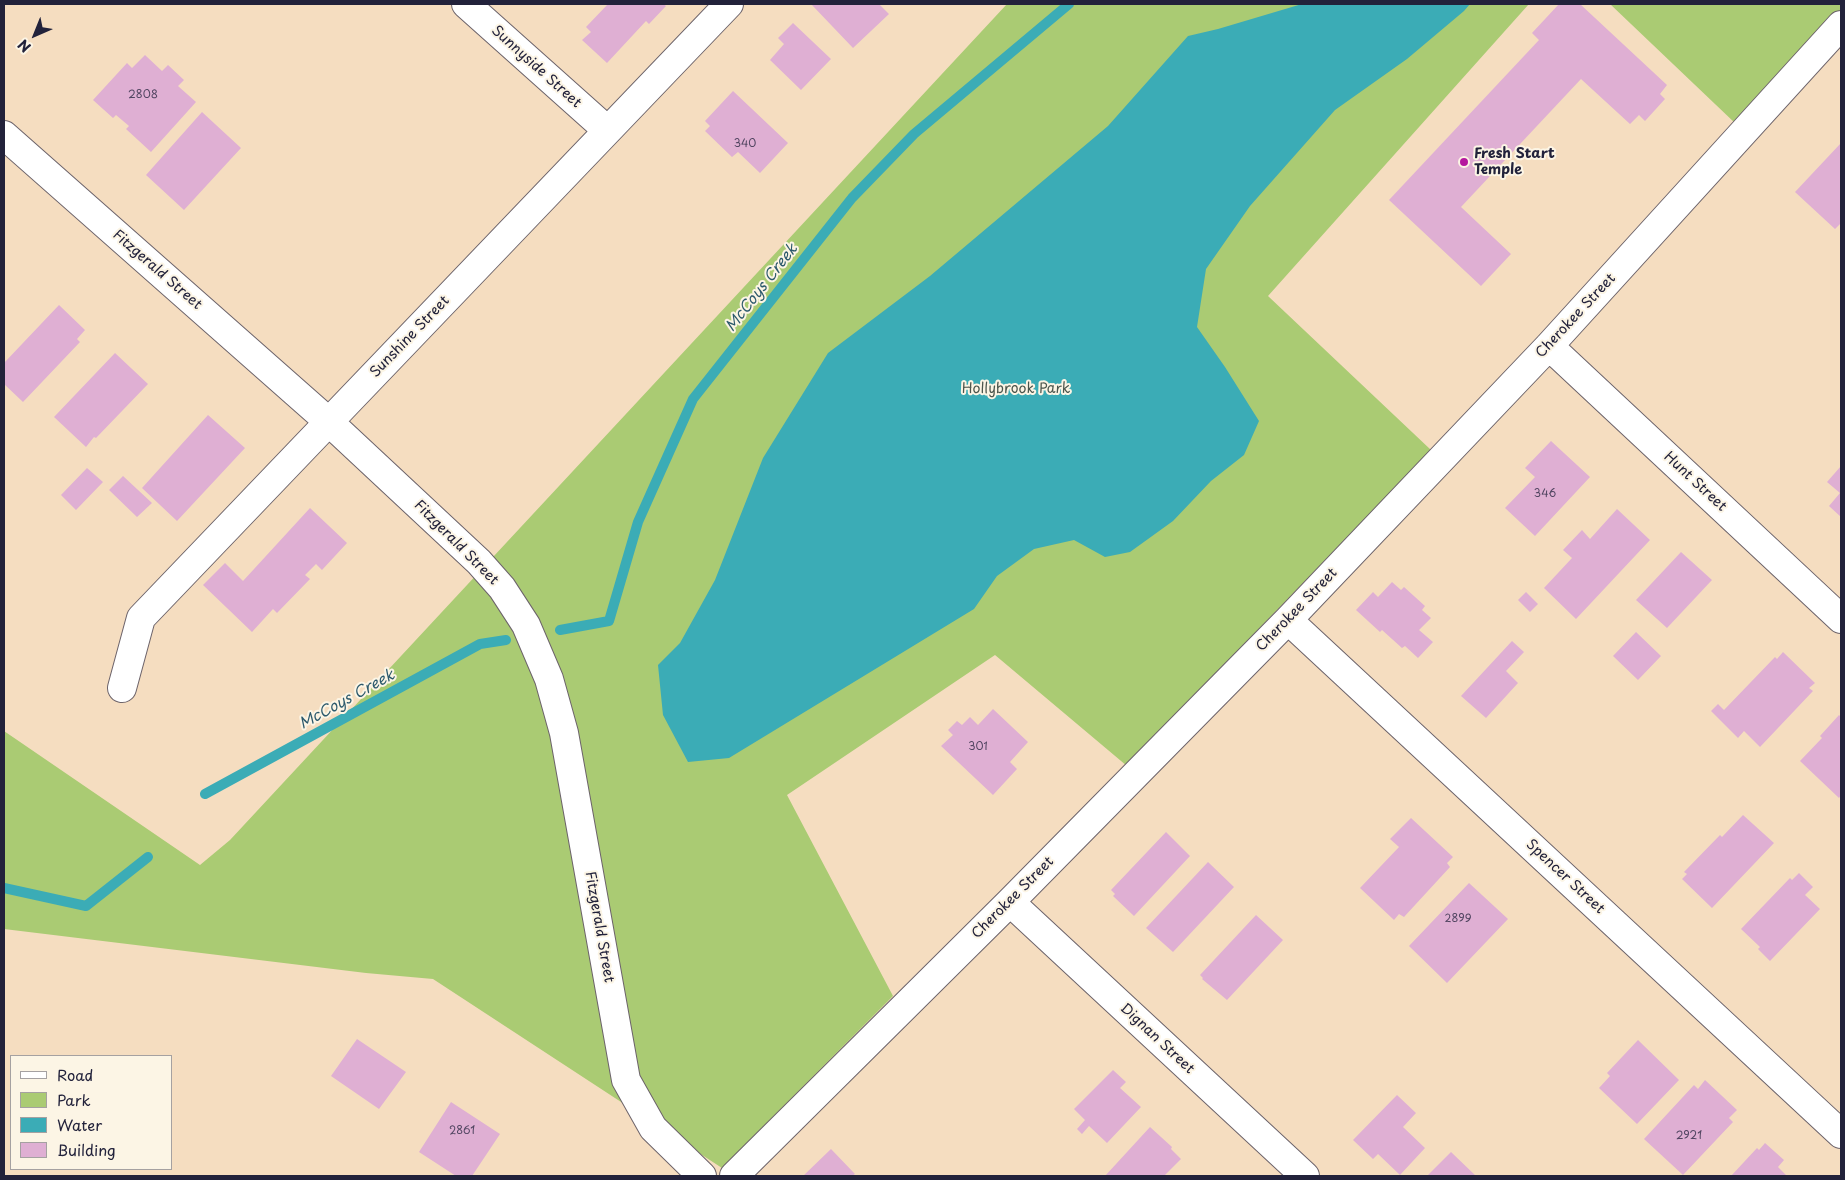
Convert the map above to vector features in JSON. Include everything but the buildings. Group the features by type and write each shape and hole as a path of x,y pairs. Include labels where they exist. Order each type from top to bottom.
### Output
{"street":[{"name":"Sunnyside Street","path":"466,4 607,130"},
{"name":"Sunshine Street","path":"122,688 141,618 729,4"},
{"name":"Cherokee Street","path":"734,1176 1010,902 1288,620 1549,346 1841,25"},
{"name":"Fitzgerald Street","path":"4,135 328,422 479,562 502,588 526,625 549,679 564,733 626,1080 653,1128 702,1176"},
{"name":"Hunt Street","path":"1549,346 1841,619"},
{"name":"Spencer Street","path":"1288,620 1841,1134"},
{"name":"Dignan Street","path":"1010,902 1305,1176"}],"green space":[{"name":"Hollybrook Park","path":"1007,4 1529,4 1268,296 1431,450 1127,766 995,655 787,795 893,996 722,1168 433,979 366,973 4,929 4,731 200,865 230,840"},
{"path":"1610,4 1841,4 1841,9 1736,124"}],"water":[{"path":"1302,4 1470,4 1407,59 1335,110 1250,206 1206,269 1197,327 1259,421 1244,455 1211,481 1173,521 1130,552 1105,557 1074,540 1034,549 997,576 974,609 729,758 688,762 663,715 658,665 680,643 715,580 763,458 828,353 930,276 1108,126 1188,36"}],"waterway":[{"name":"McCoys Creek","path":"560,630 609,621 638,522 693,399 852,198 914,134 1069,4"},
{"name":"McCoys Creek","path":"205,794 480,644 506,640"},
{"name":"McCoys Creek","path":"4,888 86,906 148,857"}],"place":[{"name":"Fresh Start Temple","path":"1464,162"}]}
